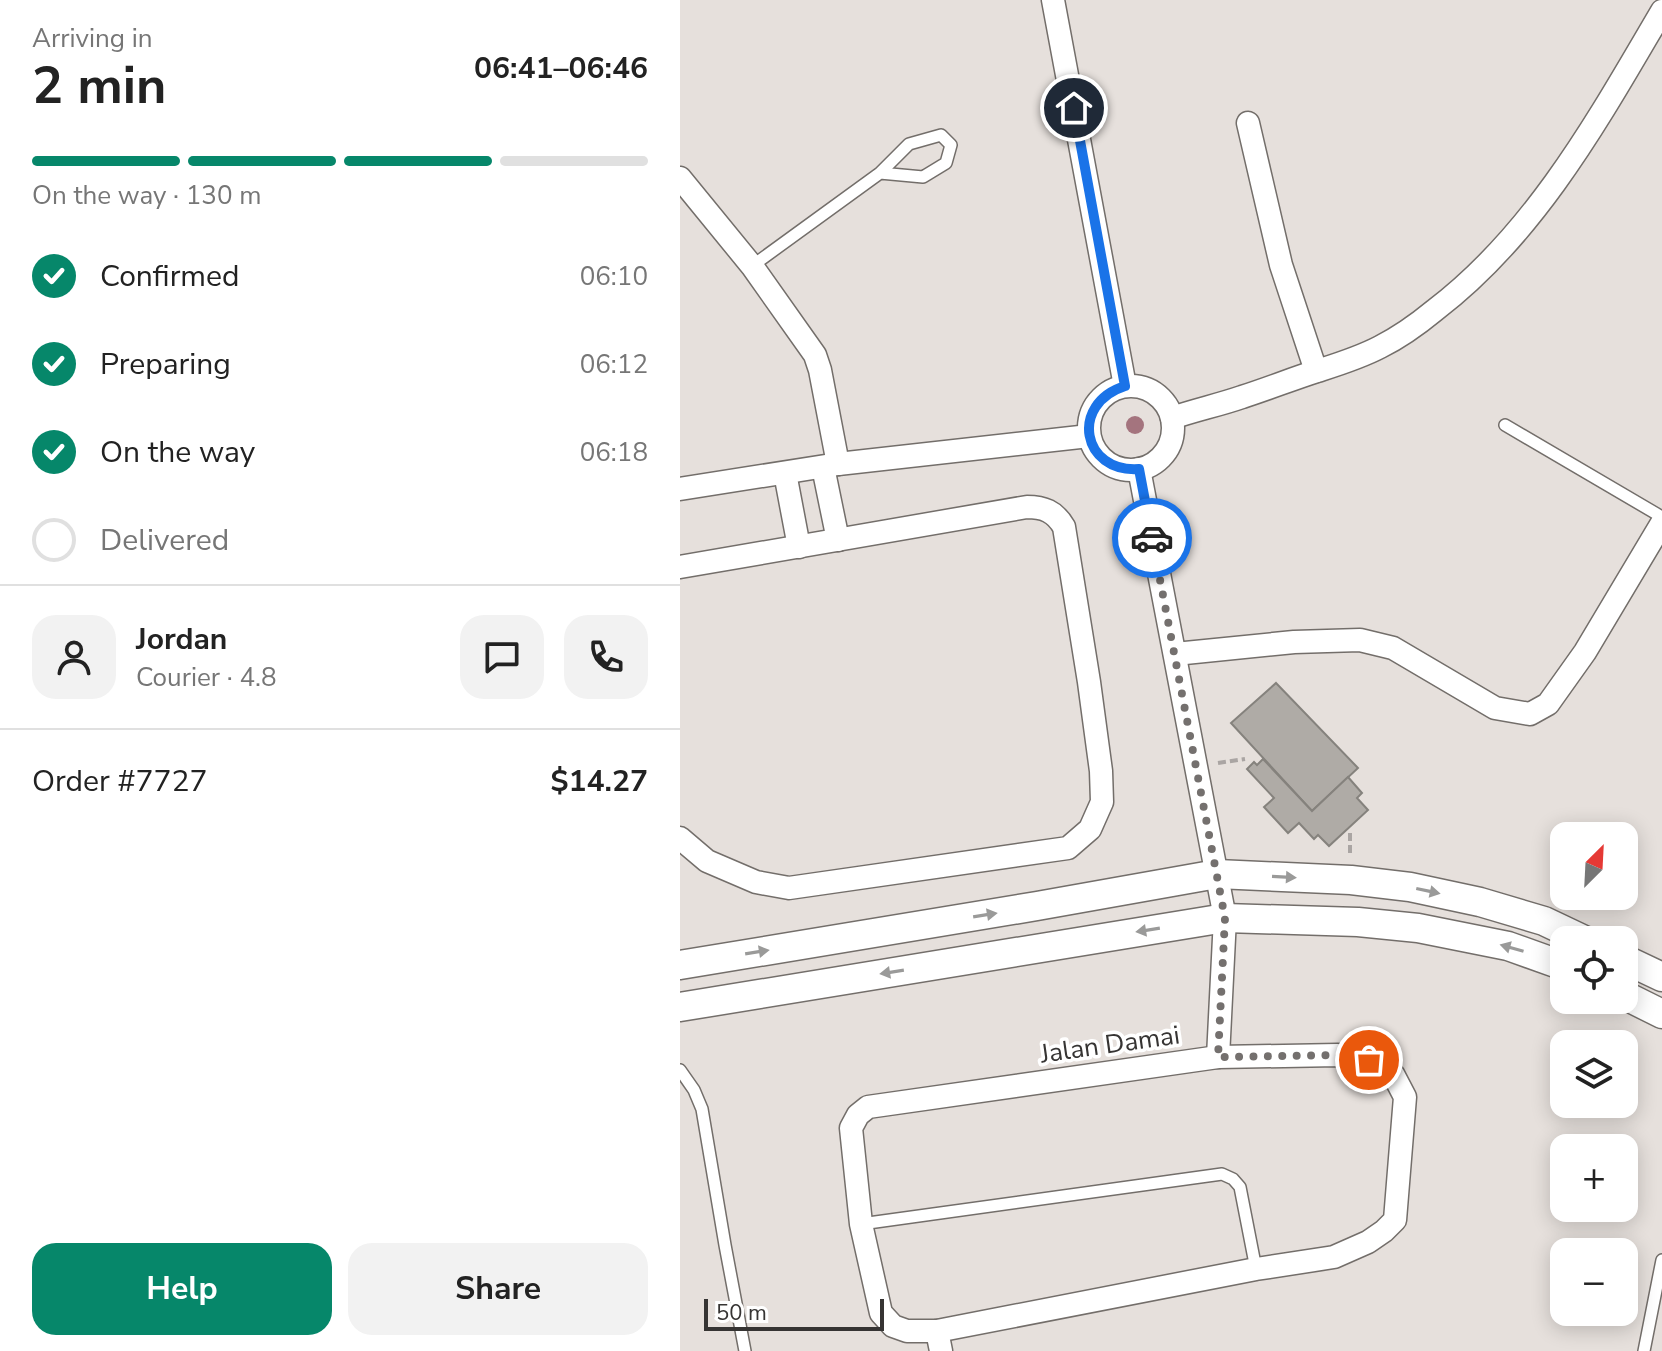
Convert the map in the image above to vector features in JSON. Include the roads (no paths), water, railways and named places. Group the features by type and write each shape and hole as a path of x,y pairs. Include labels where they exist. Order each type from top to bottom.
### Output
{"street":[{"path":"1053,0 1125,386"},
{"path":"1172,418 1352,360 1383,346 1414,327 1478,275 1534,211 1570,161 1662,11"},
{"path":"1248,123 1281,265 1316,371"},
{"path":"680,178 752,266 815,355 820,370 838,540"},
{"path":"1125,386 1137,386 1160,397 1172,418 1170,445 1163,456 1152,465 1139,469 1126,470 1102,459 1089,436 1093,409 1112,390 1125,386"},
{"path":"680,489 831,465 1089,436"},
{"path":"1139,469 1225,918 1218,1057"},
{"path":"785,473 799,547"},
{"path":"680,567 1041,507 1059,518 1064,527 1089,682 1102,802 1090,829 1068,848 789,888 756,882 707,861 680,838"},
{"path":"1175,654 1294,642 1360,640 1393,648 1495,708 1530,714 1548,704 1585,652 1662,520"},
{"path":"685,960 1037,906 1217,874 1351,880 1410,887 1480,902 1555,926"},
{"path":"680,1007 1225,918 1358,922 1418,928 1508,946 1550,961"},
{"path":"1638,966 1662,977"},
{"path":"1638,1002 1662,1014"},
{"name":"Jalan Damai","path":"1338,1055 1369,1060 1393,1074 1405,1097 1395,1220 1368,1242 1334,1257 1256,1269 939,1341 893,1326 881,1313 861,1224 851,1128 858,1115 868,1107 1218,1057 1338,1055"}],"lane":[{"path":"752,266 880,173 909,144 941,135 951,145 946,163 923,177 880,173"},
{"path":"1505,425 1662,520"},
{"path":"680,1070 702,1109 745,1351"},
{"path":"861,1224 1222,1174 1240,1187 1256,1269"},
{"path":"1644,1351 1662,1260"}]}
